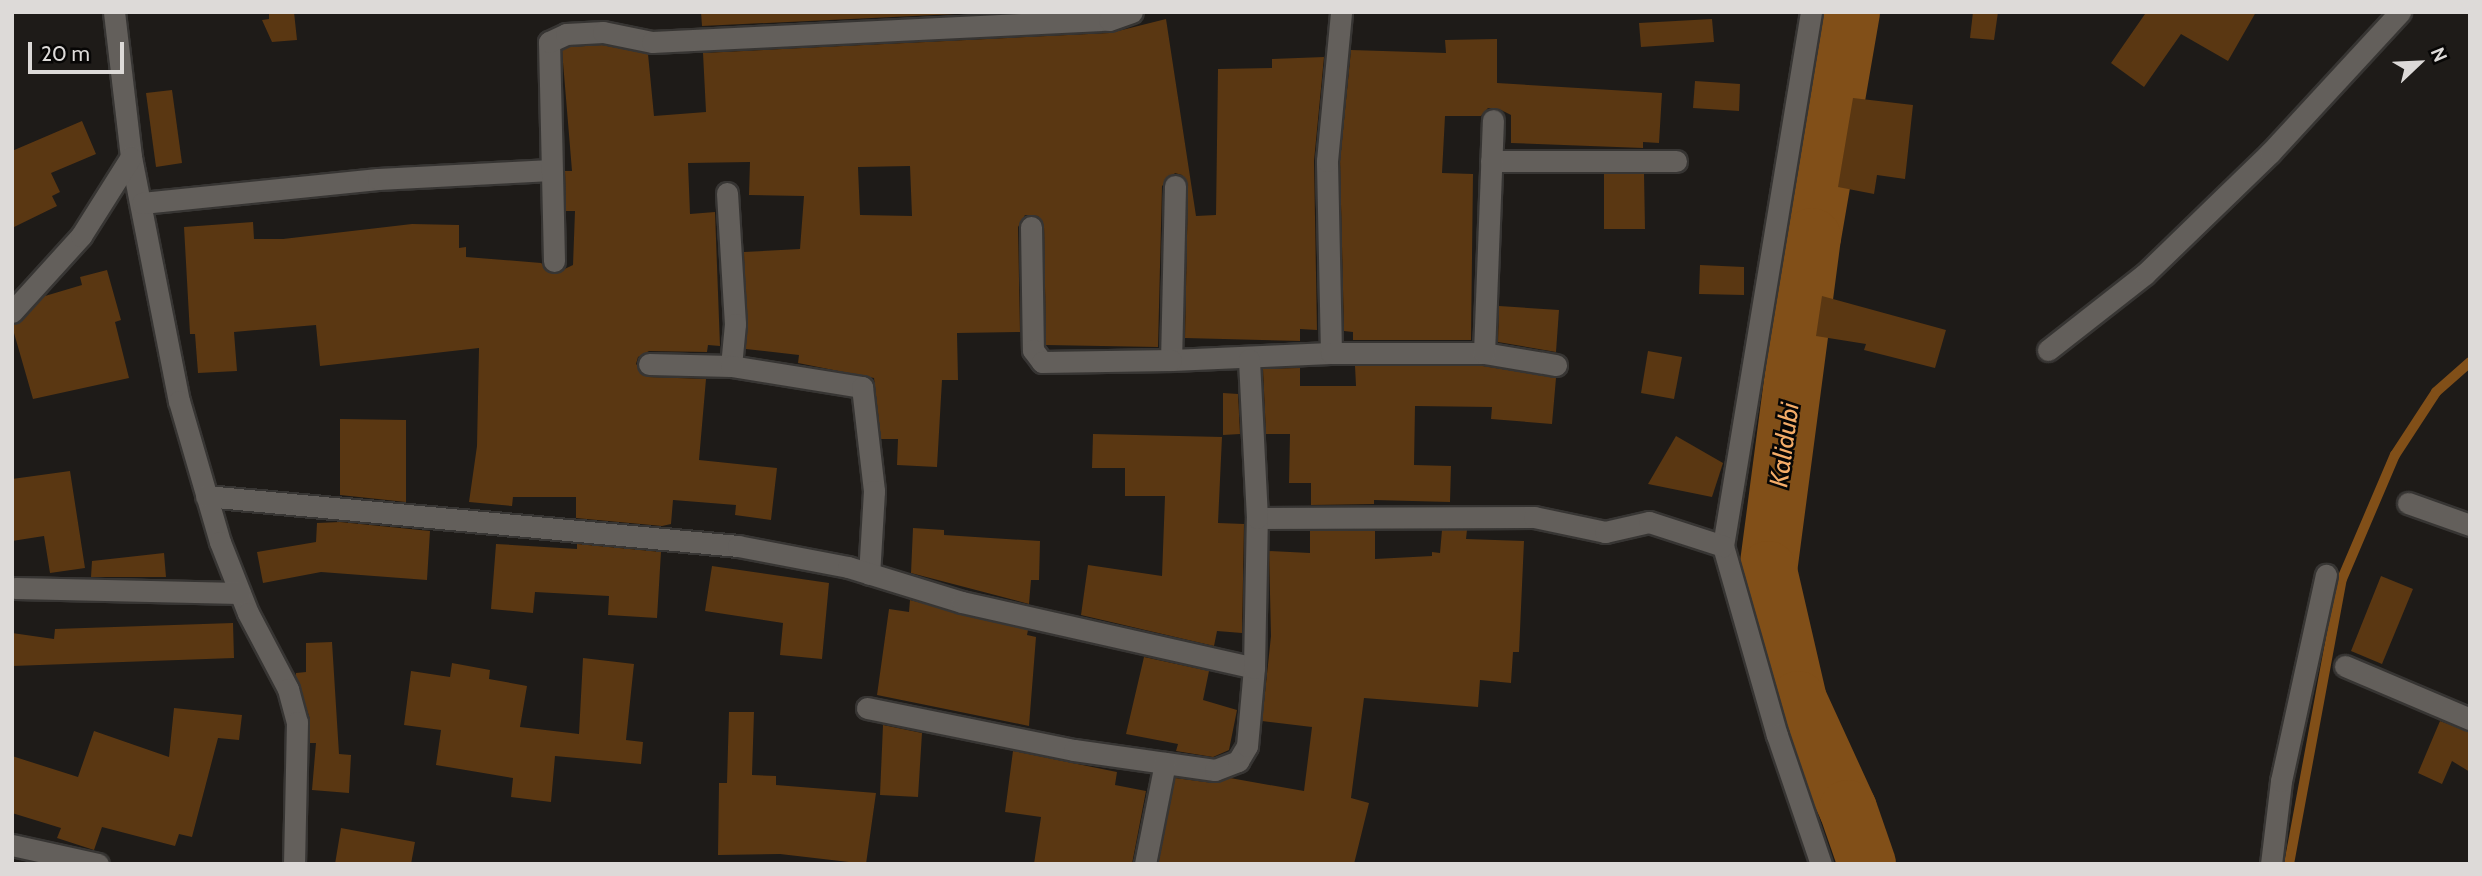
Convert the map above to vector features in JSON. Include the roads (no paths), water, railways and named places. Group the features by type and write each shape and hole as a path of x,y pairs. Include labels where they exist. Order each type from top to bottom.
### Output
{"street":[{"path":"114,12 131,157 179,401 206,496 240,593 288,689 297,722 294,864"},
{"path":"554,261 549,42 566,34 603,32 666,41 1109,20 1132,12"},
{"path":"1331,353 1327,161 1341,12"},
{"path":"1811,12 1723,545 1777,736 1821,864"},
{"path":"2048,350 2145,274 2270,153 2400,12"},
{"path":"1483,353 1493,120"},
{"path":"12,312 81,236 131,157"},
{"path":"1491,161 1676,161"},
{"path":"142,203 378,180 551,170"},
{"path":"1171,360 1175,186"},
{"path":"727,193 735,324 731,366"},
{"path":"1031,227 1033,350 1042,362 1249,359 1331,353 1483,353 1556,365"},
{"path":"867,708 1074,750 1165,763 1215,770 1238,761 1247,746 1254,668 1257,518 1249,359"},
{"path":"649,364 731,366 862,387 874,491 869,574"},
{"path":"206,496 738,546 869,574 962,602 1254,668"},
{"path":"2408,503 2470,525"},
{"path":"1257,518 1534,517 1605,532 1649,522 1723,545"},
{"path":"2271,864 2281,781 2326,575"},
{"path":"15,588 240,593"},
{"path":"2345,666 2470,719"},
{"path":"1145,864 1165,763"},
{"path":"12,845 99,864"}],"waterway":[{"name":"Kalidubi","path":"1851,12 1812,237 1768,570 1798,700 1848,809 1867,864"},
{"path":"2289,864 2342,579 2395,455 2436,392 2470,362"}]}
